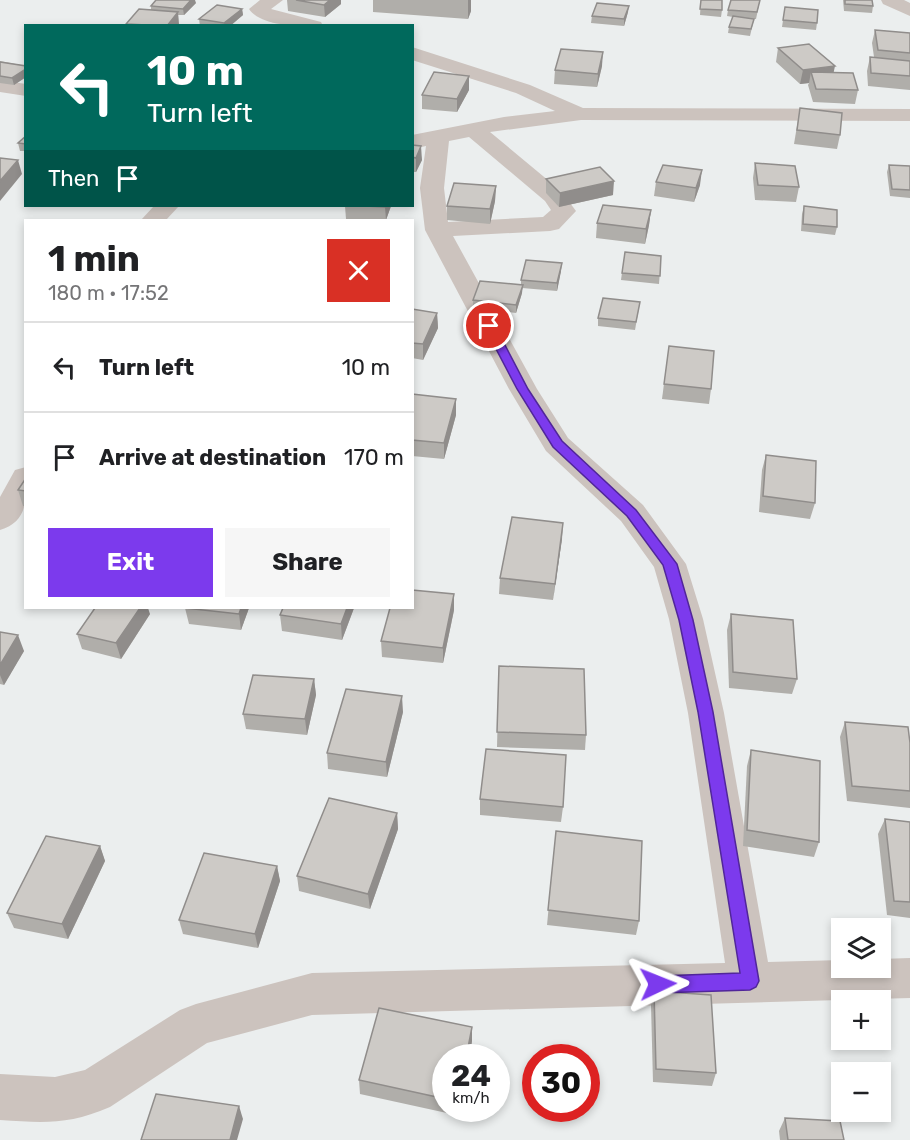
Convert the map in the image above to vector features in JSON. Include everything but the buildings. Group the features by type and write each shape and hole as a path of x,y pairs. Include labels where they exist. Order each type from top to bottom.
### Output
{"street":[{"path":"274,0 258,9 266,14 306,24"},
{"path":"890,0 910,10"},
{"path":"414,54 523,89 581,114"},
{"path":"0,86 24,90"},
{"path":"750,981 706,712 686,620 670,564 632,513 557,444 523,389 437,230 425,139 504,123 581,114 910,115"},
{"path":"437,230 550,224 564,211 553,196 474,129"},
{"path":"154,219 165,207"},
{"path":"0,519 15,499 24,481"},
{"path":"0,1097 55,1100 94,1091 196,1025 312,994 910,978"}],"route":[{"path":"489,326 523,389 557,444 632,513 670,564 686,620 706,712 750,981 658,984"}]}
